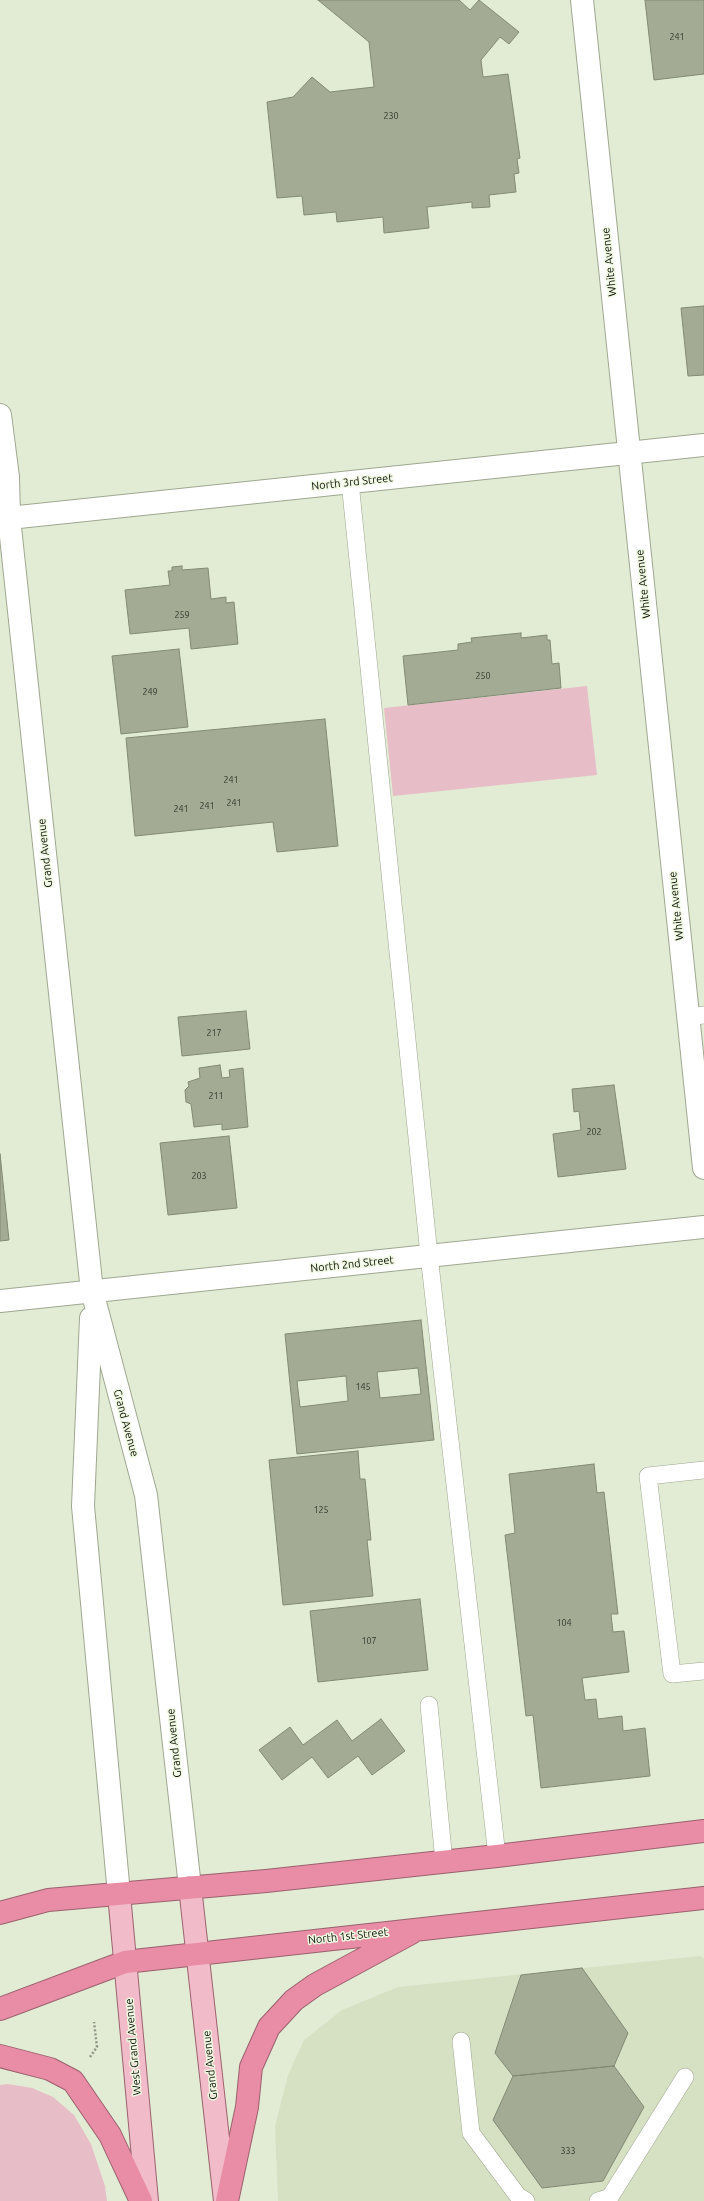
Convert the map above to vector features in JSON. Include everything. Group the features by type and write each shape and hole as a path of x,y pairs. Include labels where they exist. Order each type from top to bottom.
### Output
{"highway":[{"path":"0,1913 48,1900 444,1862 704,1831"},
{"name":"North 1st Street","path":"0,2009 125,1962 421,1928 704,1898"},
{"path":"226,2201 247,2107 251,2067 269,2027 294,2000 315,1985 421,1928"},
{"path":"0,2056 50,2069 73,2081 110,2135 140,2201"}],"main road":[{"name":"Grand Avenue","path":"190,1887 226,2201"},
{"name":"West Grand Avenue","path":"119,1894 147,2201"}],"street":[{"name":"White Avenue","path":"582,0 629,452 696,1016 704,1168"},
{"name":"Grand Avenue","path":"0,415 8,477 4,518 92,1291 146,1495 190,1887"},
{"name":"North 3rd Street","path":"4,518 704,445"},
{"name":"North 2nd Street","path":"0,1300 704,1226"},
{"name":"Grand Avenue","path":"92,1291 84,1506 119,1894"}],"lane":[{"path":"350,482 429,1255 497,1856"},
{"path":"704,1470 648,1476 672,1674 704,1671"},
{"path":"429,1705 444,1862"},
{"path":"461,2041 471,2133 518,2196 526,2201"},
{"path":"598,2201 610,2197 685,2078"}],"path":[{"path":"90,2056 97,2047 94,2022"}],"shaded area":[{"path":"587,686 597,775 393,796 384,708"},
{"path":"700,1956 704,1958 704,2201 278,2201 275,2126 288,2075 304,2040 342,2010 398,1987"},
{"path":"8,2084 32,2088 53,2097 74,2115 91,2144 105,2186 107,2201 0,2201 0,2085"}],"building":[{"path":"318,0 459,0 470,10 479,0 519,32 509,44 500,37 481,60 483,77 508,74 520,158 517,159 519,173 514,174 516,192 489,195 490,207 472,208 472,202 427,207 429,228 384,233 383,217 337,222 336,212 304,215 302,196 277,198 267,102 293,97 312,77 330,92 374,87 369,42"},
{"path":"645,0 704,0 704,74 654,80"},
{"path":"704,306 704,375 688,376 681,308"},
{"path":"182,566 182,570 208,568 211,599 226,597 226,603 234,602 238,644 191,649 189,628 130,634 125,590 170,585 168,571 172,571 172,567"},
{"path":"521,633 521,638 547,635 547,640 550,640 552,664 559,663 561,688 408,705 403,656 458,650 458,644 472,642 471,638"},
{"path":"179,649 188,727 121,734 112,656"},
{"path":"325,719 338,846 277,852 273,822 135,836 126,738"},
{"path":"246,1011 250,1049 182,1056 178,1017"},
{"path":"220,1065 222,1078 230,1077 229,1070 243,1068 248,1127 222,1130 222,1124 194,1127 191,1104 186,1102 185,1090 189,1086 188,1082 200,1078 199,1068"},
{"path":"614,1085 626,1169 558,1177 553,1134 581,1130 579,1111 574,1112 572,1089"},
{"path":"229,1136 237,1208 168,1215 160,1143"},
{"path":"0,1154 9,1240 0,1241"},
{"path":"421,1320 434,1440 297,1454 285,1334","holes":["418,1368 421,1394 380,1398 377,1372","346,1376 348,1401 300,1407 297,1381"]},
{"path":"358,1451 360,1479 365,1479 371,1540 367,1540 373,1596 283,1605 269,1460"},
{"path":"594,1464 597,1493 604,1492 618,1614 611,1614 613,1632 624,1631 629,1672 582,1678 585,1700 596,1699 598,1719 622,1716 623,1731 645,1728 650,1776 541,1788 533,1715 526,1716 505,1535 515,1533 509,1474"},
{"path":"420,1599 428,1670 318,1682 310,1611"},
{"path":"381,1719 405,1751 372,1775 358,1756 328,1778 312,1757 282,1780 259,1750 290,1727 303,1745 337,1720 352,1741"},
{"path":"582,1968 628,2033 614,2066 513,2076 495,2053 521,1975"},
{"path":"614,2066 644,2107 603,2181 542,2188 493,2120 513,2076"}]}
